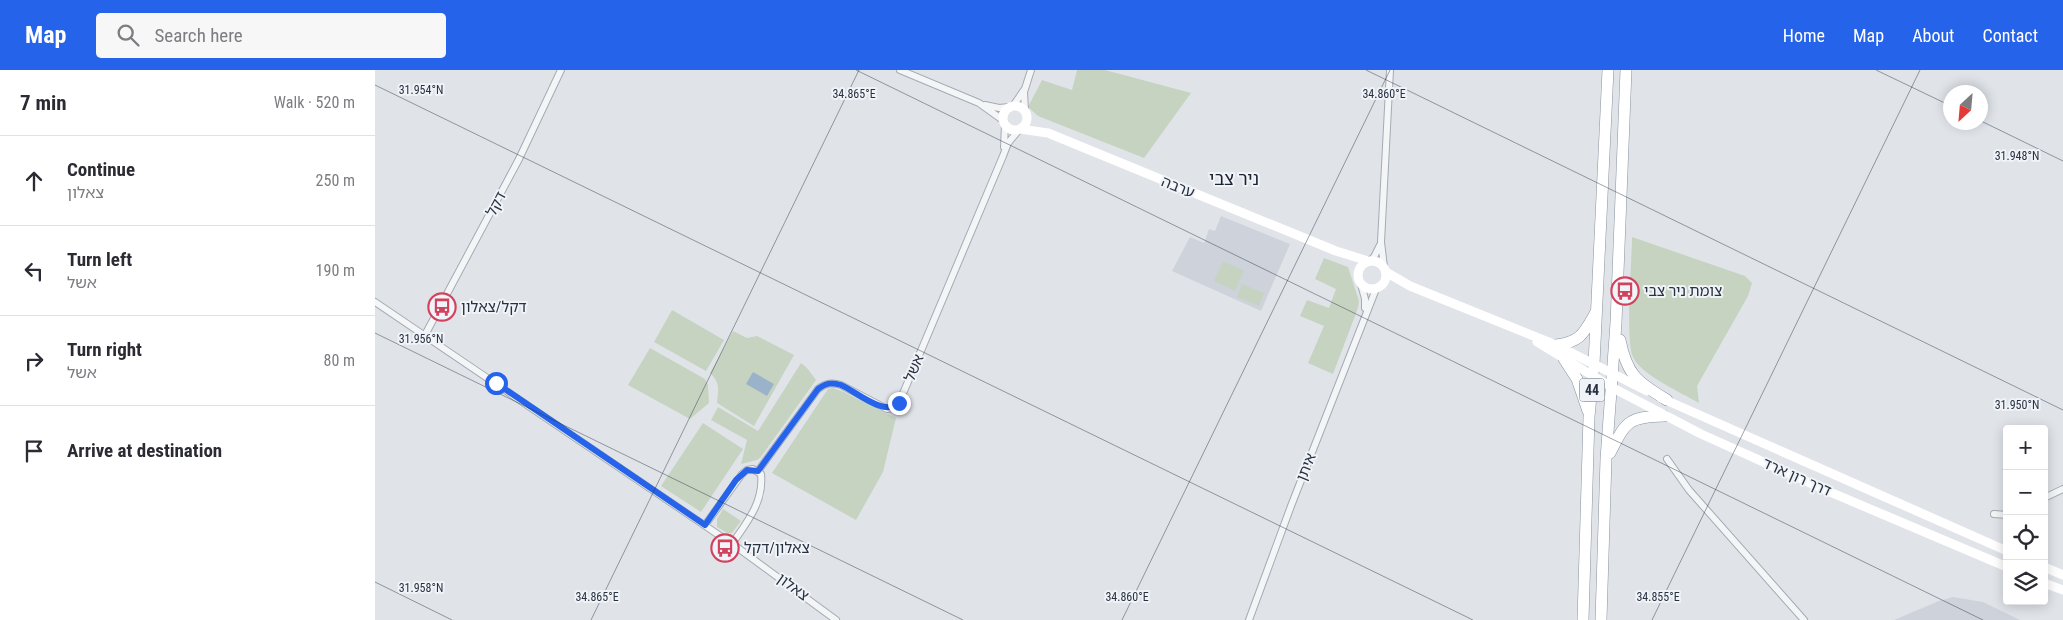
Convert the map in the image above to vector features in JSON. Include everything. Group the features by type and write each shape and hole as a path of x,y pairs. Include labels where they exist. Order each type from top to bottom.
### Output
{"highway":[{"name":"44","path":"1583,620 1589,417 1594,370 1608,70"},
{"name":"44","path":"1601,620 1626,70"},
{"path":"1556,345 1573,342 1580,337 1597,311"},
{"path":"1616,323 1624,360 1634,378 1643,386 1667,400"},
{"path":"1564,359 1577,379 1589,417"},
{"path":"1607,459 1622,430 1629,422 1637,418 1664,416"}],"main road":[{"path":"1019,106 1026,113 1027,122 1020,129 1011,129 1004,123 1004,113 1011,107 1019,106"},
{"name":"ערבה","path":"1026,113 1031,121 1048,134"},
{"name":"ערבה","path":"1020,129 1048,134 1336,251 1369,261"},
{"name":"ערבה","path":"1336,251 1354,267 1360,280"},
{"path":"1410,286 1392,284 1378,288 1367,288 1360,280 1360,268 1369,261 1377,262 1385,270 1410,286 1556,345 1594,370"},
{"path":"1378,288 1386,279 1385,270"},
{"path":"1510,327 1564,359 1594,370"},
{"name":"דרך רון ארד","path":"1594,370 1613,375 2003,549"},
{"name":"דרך רון ארד","path":"1594,370 1613,388 1664,416 1830,492 2003,565"},
{"path":"2048,569 2063,575"},
{"path":"2048,584 2063,590"}],"street":[{"name":"דקל","path":"425,336 516,166 561,70"},
{"path":"900,70 979,103 999,108 1011,107 1026,86"},
{"path":"1026,113 1026,86 1031,70"},
{"path":"1385,270 1381,242 1390,70"},
{"path":"979,103 1004,123"},
{"name":"אשל","path":"1003,156 1004,123"},
{"name":"אשל","path":"705,525 742,474 747,470 758,471 818,389 823,385 835,383 841,385 883,408 892,408 899,403 1008,143 1020,129"},
{"path":"1369,261 1378,250 1381,242"},
{"name":"איתן","path":"1360,280 1365,299 1365,315"},
{"name":"איתן","path":"1249,620 1365,315 1378,288"},
{"name":"צאלון","path":"375,302 705,525 837,620"},
{"path":"1667,459 1689,490 1804,620"},
{"path":"732,544 759,500 762,479 758,471"},
{"path":"2048,496 2063,490"},
{"path":"1993,514 2003,514"}],"shaded area":[{"path":"1221,216 1290,244 1261,311 1172,271 1190,237 1204,243 1209,229 1215,231"},
{"path":"1953,597 1983,602 2020,620 1894,620"}],"green space":[{"path":"1077,70 1105,70 1191,93 1144,158 1038,116 1028,107 1042,80 1072,90"},
{"path":"1632,237 1745,276 1752,283 1748,296 1697,386 1699,403 1653,377 1637,364 1633,357 1629,334"},
{"path":"1324,258 1348,267 1359,301 1333,374 1308,363 1324,326 1300,316 1307,300 1329,308 1336,289 1315,279"},
{"path":"1223,261 1244,271 1235,291 1214,281"},
{"path":"1242,284 1264,293 1259,306 1237,297"},
{"path":"672,310 724,340 706,371 654,342"},
{"path":"733,331 747,338 757,336 794,355 754,426 717,403 717,384 710,373"},
{"path":"650,348 705,379 708,385 709,403 690,419 628,385"},
{"path":"801,363 816,380 761,457 757,460 741,464 747,440 711,420 718,407 758,431"},
{"path":"833,388 896,418 883,472 856,520 772,473 828,389"},
{"path":"703,423 743,449 701,512 661,486"},
{"path":"723,509 741,521 732,533 727,533 717,527 717,519"}],"water":[{"path":"753,372 774,384 767,396 746,384"}],"place":[{"name":"צומת ניר צבי","path":"1625,291"},
{"name":"דקל/צאלון","path":"442,307"},
{"name":"צאלון/דקל","path":"725,548"}],"district":[{"name":"ניר צבי","path":"1234,178"}],"route":[{"path":"496,383 705,525 736,480 747,470 753,469 758,471 818,389 823,385 829,383 841,385 887,409 899,403"}]}
